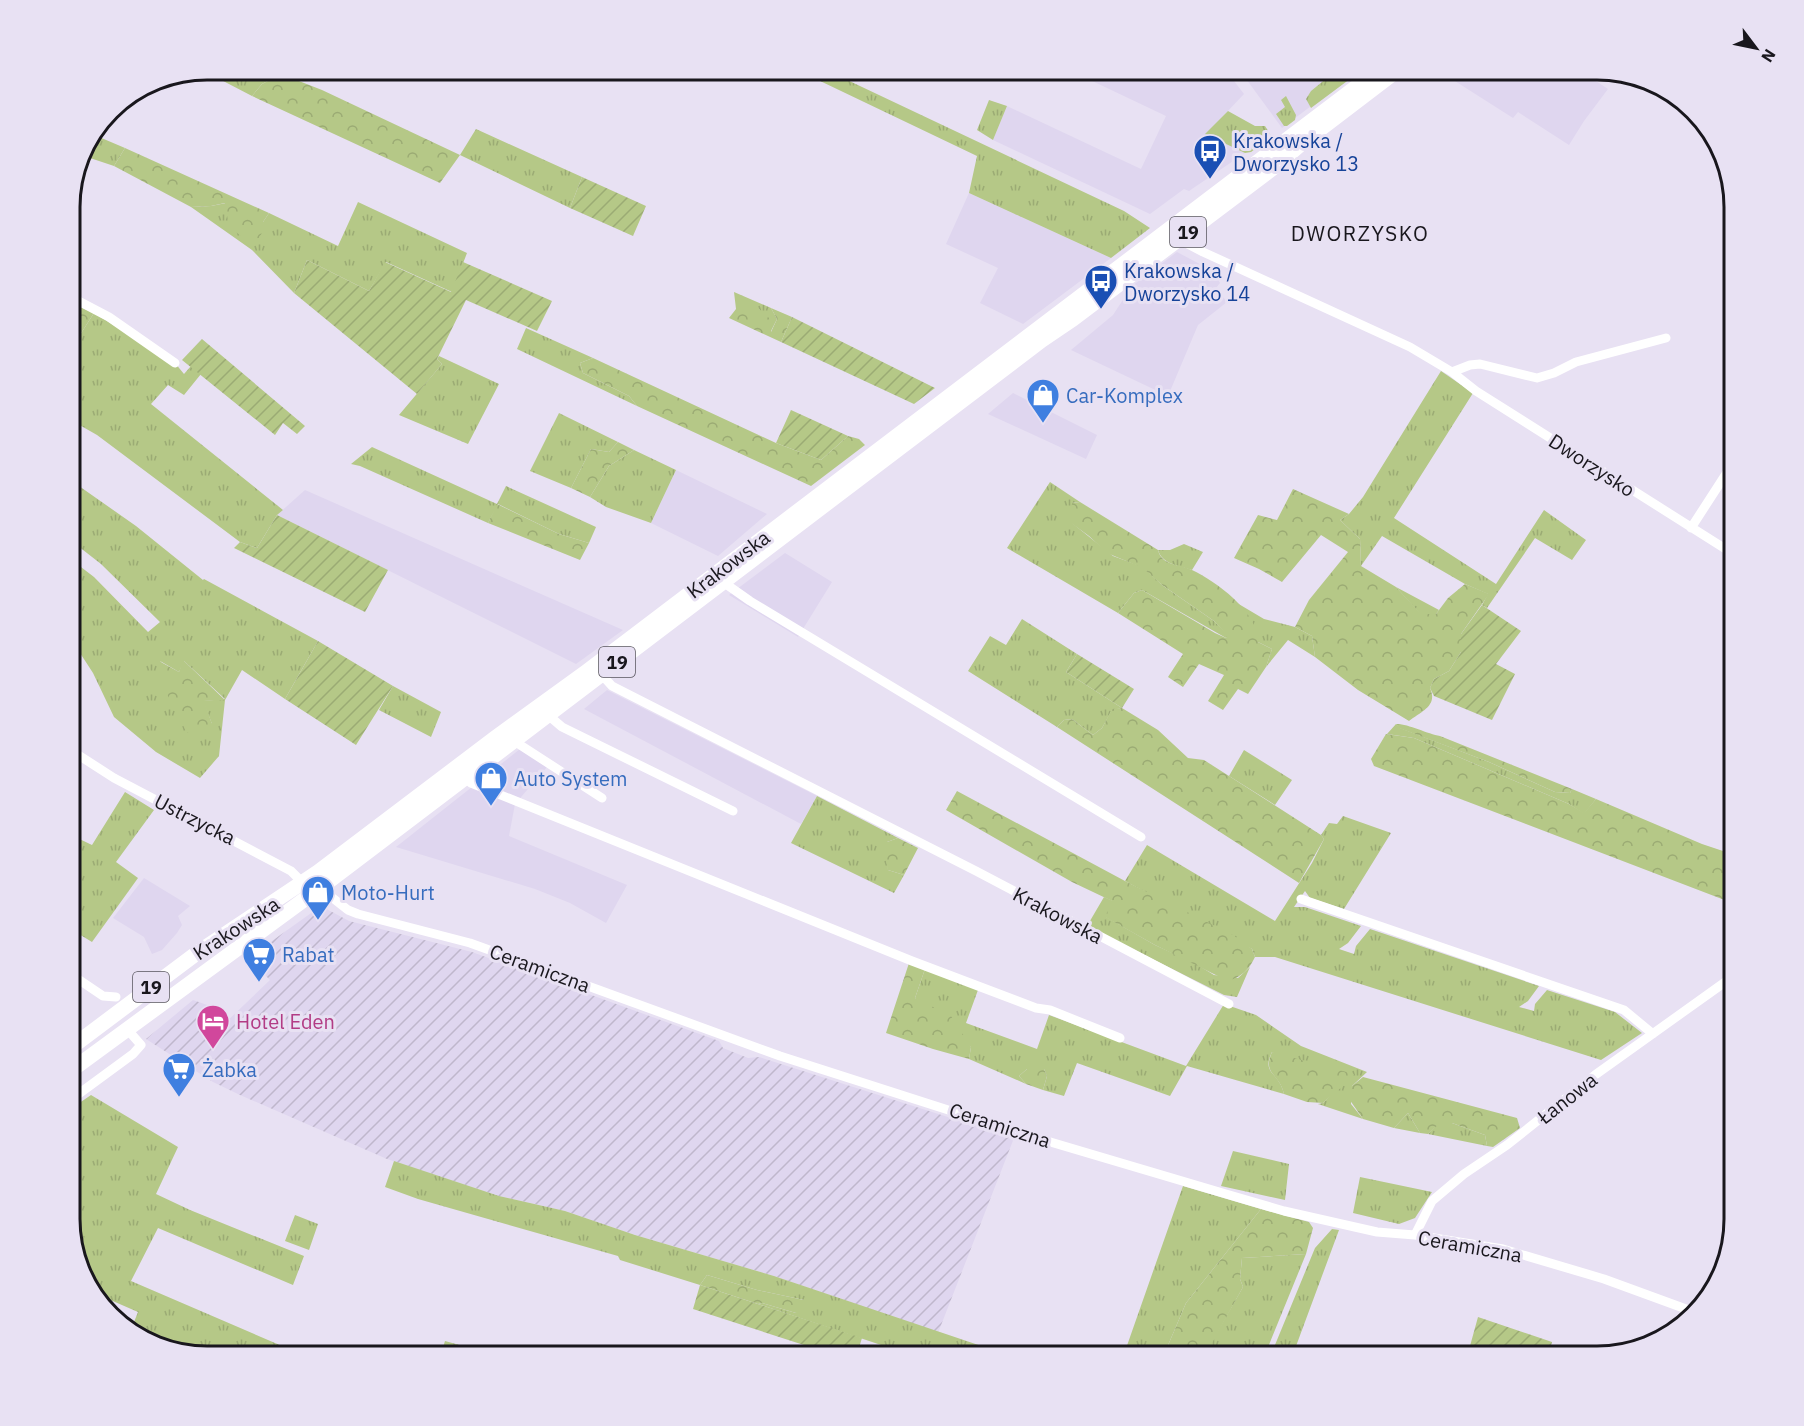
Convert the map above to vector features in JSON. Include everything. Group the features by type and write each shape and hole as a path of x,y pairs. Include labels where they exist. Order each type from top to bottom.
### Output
{"main road":[{"name":"Krakowska","path":"80,1064 320,888 1042,340 1073,319 1176,232 1366,80"},
{"name":"Krakowska","path":"80,1041 196,953 303,883 1176,232 1384,80"}],"street":[{"name":"Dworzysko","path":"1176,232 1184,242 1203,252 1410,347 1724,548"},
{"path":"80,302 109,317 175,363"},
{"path":"1452,372 1480,364 1537,378 1554,373 1576,362 1666,338"},
{"path":"1691,528 1724,477"},
{"path":"723,582 750,601 1141,837"},
{"name":"Krakowska","path":"601,674 612,686 1229,1004"},
{"path":"548,715 562,727 733,811"},
{"path":"514,741 602,798"},
{"name":"Ustrzycka","path":"80,756 114,778 291,871 303,883 320,888"},
{"path":"465,778 471,783 912,961 1036,1008 1050,1010 1120,1038"},
{"name":"Ceramiczna","path":"320,888 345,908 358,914 470,943 780,1056 1020,1133 1284,1211 1377,1232 1414,1235 1503,1250 1554,1263 1687,1309"},
{"path":"1301,899 1624,1010 1653,1034"},
{"path":"80,980 103,996 116,997"},
{"name":"Łanowa","path":"1414,1235 1432,1201 1464,1174 1507,1145 1595,1075 1724,983"},
{"path":"80,1093 134,1054 141,1045 127,1029"}],"shaded area":[{"path":"1090,80 1233,80 1244,94 1206,134 1245,153 1189,191 1184,189 1150,214 993,140 1007,106 1141,169 1166,116"},
{"path":"1247,80 1345,80 1282,128"},
{"path":"1453,80 1594,80 1608,89 1569,145 1518,112 1513,118"},
{"path":"969,193 1111,258 1023,324 980,303 998,268 946,244"},
{"path":"1177,252 1213,271 1220,283 1216,288 1227,302 1198,325 1168,396 1071,350 1113,315 1132,286"},
{"name":"Car-Komplex","path":"1013,393 1097,435 1086,459 988,414"},
{"path":"676,470 767,514 718,556 651,523"},
{"path":"305,490 623,630 576,664 277,515"},
{"path":"785,553 832,582 798,637 729,595"},
{"path":"607,690 817,796 801,824 584,709"},
{"path":"520,749 547,767 515,804 509,836 627,885 606,923 570,903 535,889 396,847"},
{"path":"144,878 190,906 178,916 182,925 177,933 162,950 152,954 144,937 113,918"},
{"path":"321,906 349,921 472,952 719,1041 723,1048 748,1058 759,1057 1014,1138 938,1333 774,1276 635,1235 565,1211 499,1196 387,1159 213,1082 146,1039 193,1000 210,1006 223,1025 270,980 248,958"}],"green space":[{"path":"221,80 270,80 262,84 252,96"},
{"path":"270,80 296,80 460,155 440,183 252,96 262,84"},
{"path":"818,80 847,80 1124,211 1150,228 1111,258 969,193 977,156"},
{"path":"1324,80 1349,80 1311,108 1306,99 1311,91"},
{"path":"1286,96 1296,115 1295,120 1284,126 1276,114 1285,107 1281,100"},
{"path":"989,100 1007,106 993,140 977,130"},
{"path":"1228,111 1255,126 1265,126 1272,137 1251,152 1245,153 1205,134"},
{"path":"476,129 582,177 570,208 460,155"},
{"path":"100,137 125,148 114,166 89,158"},
{"path":"125,148 269,213 263,222 266,226 259,238 245,239 229,227 225,203 191,207 114,166"},
{"path":"582,177 646,206 633,236 570,208"},
{"path":"358,202 467,253 452,292 386,262 369,291 307,260 294,293 252,250 191,207 226,203 263,222 269,213 338,246"},
{"path":"307,260 369,291 385,262 451,292 463,262 552,301 537,331 466,300 437,359 442,364 417,394 294,293"},
{"path":"734,292 771,308 777,319 770,333 759,309 736,309"},
{"path":"80,307 94,313 80,335"},
{"path":"771,308 792,317 781,342 729,318 736,309 759,309 769,318 771,332 777,319"},
{"path":"94,313 175,363 184,374 191,366 201,374 184,395 168,385 151,404 283,510 277,515 257,548 240,542 97,435 80,425 80,335"},
{"path":"792,317 935,388 914,404 781,342"},
{"path":"526,328 593,358 580,363 583,373 629,396 637,406 517,349"},
{"path":"202,339 305,426 297,434 283,423 275,435 182,360"},
{"path":"439,356 499,384 468,444 399,415 442,364 437,359"},
{"path":"593,358 776,443 821,460 848,436 859,439 865,445 811,486 637,406 629,396 583,373 580,363"},
{"path":"1441,371 1473,393 1394,518 1496,584 1544,510 1586,540 1572,560 1535,538 1487,608 1482,605 1488,594 1465,584 1382,536 1361,566 1360,539 1340,520 1349,514 1363,497"},
{"path":"791,410 848,436 821,460 776,443"},
{"path":"559,413 618,442 609,452 591,449 571,488 530,471"},
{"path":"618,442 634,450 609,466 590,497 571,488 591,449 609,452"},
{"path":"372,447 497,504 506,486 596,527 589,543 559,534 498,504 488,523 351,464"},
{"path":"634,450 676,470 651,523 606,507 590,497 609,466"},
{"path":"1050,482 1080,502 1072,503 1072,523 1113,556 1143,567 1162,585 1214,621 1228,635 1226,638 1142,590 1134,593 1118,613 1007,548"},
{"path":"80,487 136,526 203,580 318,641 285,699 242,670 225,700 219,756 200,778 156,752 114,717 93,673 80,653 80,566 94,577 148,632 160,622 101,564 80,548","holes":["160,661 179,672 184,661 225,699 203,701 212,724"]},
{"path":"1293,489 1349,514 1340,520 1360,539 1361,566 1396,587 1421,614 1436,614 1448,598 1465,584 1489,594 1461,634 1461,652 1449,671 1434,679 1430,688 1432,699 1430,704 1409,721 1358,690 1315,657 1312,636 1295,627 1309,600 1348,552 1321,535 1282,582 1234,558 1258,515 1277,520"},
{"path":"1080,502 1158,550 1167,562 1192,570 1213,582 1244,609 1256,631 1258,642 1272,649 1266,667 1248,694 1238,689 1223,710 1208,701 1224,675 1199,664 1183,687 1168,677 1183,654 1118,613 1134,593 1142,590 1215,633 1226,638 1227,635 1214,621 1162,585 1143,568 1107,553 1071,523 1072,503"},
{"path":"497,504 559,534 589,543 580,560 488,523"},
{"path":"277,515 388,570 365,612 234,548 240,542 257,548"},
{"path":"1184,544 1203,552 1192,570 1167,561 1158,550 1170,550"},
{"path":"1396,587 1439,610 1436,614 1421,615"},
{"path":"1237,603 1264,619 1295,627 1312,636 1315,657 1288,640 1266,667 1272,649 1258,642"},
{"path":"1482,605 1521,631 1496,664 1515,674 1492,720 1434,696 1430,688 1434,679 1449,671 1461,652 1461,634"},
{"path":"1022,619 1077,654 1066,672 1122,708 1112,710 1102,728 1093,735 1072,719 1064,720 1057,727 968,671 990,636 1006,645"},
{"path":"318,641 393,686 356,745 285,699"},
{"path":"1077,654 1134,689 1122,708 1066,672"},
{"path":"183,660 225,700 204,701 212,724 206,730 187,733 165,690 159,661 179,672"},
{"path":"393,686 441,712 431,737 379,710"},
{"path":"1122,708 1158,730 1188,758 1204,760 1321,835 1324,839 1299,883 1057,727 1064,720 1072,719 1093,735 1102,728 1112,709"},
{"path":"1396,724 1400,728 1489,762 1555,792 1570,793 1572,789 1596,799 1584,814 1569,804 1414,738 1387,734"},
{"path":"1396,724 1440,736 1572,789 1570,793 1555,792 1489,762 1399,728"},
{"path":"1386,734 1414,738 1569,804 1584,813 1596,799 1724,851 1724,900 1374,766 1371,759"},
{"path":"1244,750 1292,780 1275,805 1229,776"},
{"path":"957,791 1125,881 1233,935 1252,949 1255,957 1253,962 1244,972 1228,981 1105,917 1112,901 1072,882 946,810"},
{"path":"125,792 154,810 116,862 138,878 92,942 80,935 80,839 92,845"},
{"path":"817,796 898,838 887,842 888,870 904,875 894,893 791,843"},
{"path":"1343,816 1391,833 1344,909 1310,898 1305,891 1294,907 1305,907 1361,926 1348,943 1339,949 1354,954 1356,946 1370,929 1539,986 1528,1001 1519,1007 1534,1011 1535,1004 1547,990 1615,1012 1642,1033 1601,1060 1275,957 1255,957 1252,949 1125,881 1147,845 1275,921 1312,863 1324,839 1321,835 1329,823 1337,824"},
{"path":"898,838 918,848 904,875 888,870 884,853 887,842"},
{"path":"1104,897 1113,901 1106,917 1214,975 1238,978 1250,967 1237,997 1224,995 1087,926"},
{"path":"909,963 925,969 915,998 951,1016 971,1047 969,1059 886,1033"},
{"path":"925,969 978,990 966,1023 1037,1049 1049,1015 1186,1066 1224,1004 1256,1015 1301,1046 1367,1072 1352,1086 1351,1104 1363,1119 1318,1104 1323,1103 1335,1091 1272,1052 1269,1059 1270,1069 1284,1094 1187,1066 1170,1096 1077,1063 1064,1096 1043,1090 1047,1076 1044,1069 1027,1069 1019,1076 1026,1084 969,1059 971,1047 915,998"},
{"path":"1272,1052 1354,1074 1323,1103 1307,1102 1284,1094 1279,1081 1270,1070 1269,1060"},
{"path":"1027,1069 1044,1069 1047,1076 1043,1090 1026,1084 1019,1076"},
{"path":"1363,1077 1517,1118 1520,1128 1493,1147 1487,1146 1485,1135 1452,1123 1440,1123 1428,1134 1420,1133 1408,1113 1394,1128 1363,1119 1347,1096 1352,1086"},
{"path":"91,1095 178,1147 156,1194 304,1256 293,1285 158,1228 131,1281 282,1346 206,1346 165,1340 134,1323 138,1312 108,1299 96,1283 82,1245 80,1102"},
{"path":"1408,1113 1420,1133 1394,1128"},
{"path":"1440,1122 1452,1123 1485,1135 1487,1146 1428,1134"},
{"path":"1233,1151 1289,1164 1285,1200 1221,1186"},
{"path":"394,1161 499,1196 565,1211 635,1235 774,1276 981,1346 884,1346 758,1304 762,1303 796,1313 804,1300 757,1290 707,1275 700,1285 620,1260 618,1256 418,1199 385,1187"},
{"path":"1360,1177 1432,1192 1415,1218 1399,1224 1353,1213"},
{"path":"1183,1186 1261,1209 1186,1303 1168,1346 1127,1346"},
{"path":"1261,1209 1309,1222 1313,1228 1306,1254 1242,1258 1240,1279 1243,1287 1210,1346 1168,1346 1186,1303"},
{"path":"295,1215 318,1224 309,1250 285,1241"},
{"path":"1332,1229 1339,1230 1296,1346 1275,1346 1315,1248"},
{"path":"1306,1254 1268,1346 1209,1346 1243,1287 1240,1279 1242,1258"},
{"path":"707,1275 757,1290 804,1300 814,1310 796,1313 762,1303 758,1304 700,1285"},
{"path":"700,1285 862,1338 859,1346 807,1346 693,1309"},
{"path":"1478,1317 1552,1342 1551,1346 1470,1346"},
{"path":"445,1341 463,1346 443,1346"}],"place":[{"name":"Krakowska / Dworzysko 13","path":"1210,180"},
{"name":"Krakowska / Dworzysko 14","path":"1101,310"},
{"name":"Car-Komplex","path":"1043,424"},
{"name":"Auto System","path":"491,807"},
{"name":"Moto-Hurt","path":"318,921"},
{"name":"Rabat","path":"259,983"},
{"name":"Hotel Eden","path":"213,1050"},
{"name":"Żabka","path":"179,1098"}],"district":[{"name":"DWORZYSKO","path":"1360,233"}]}
